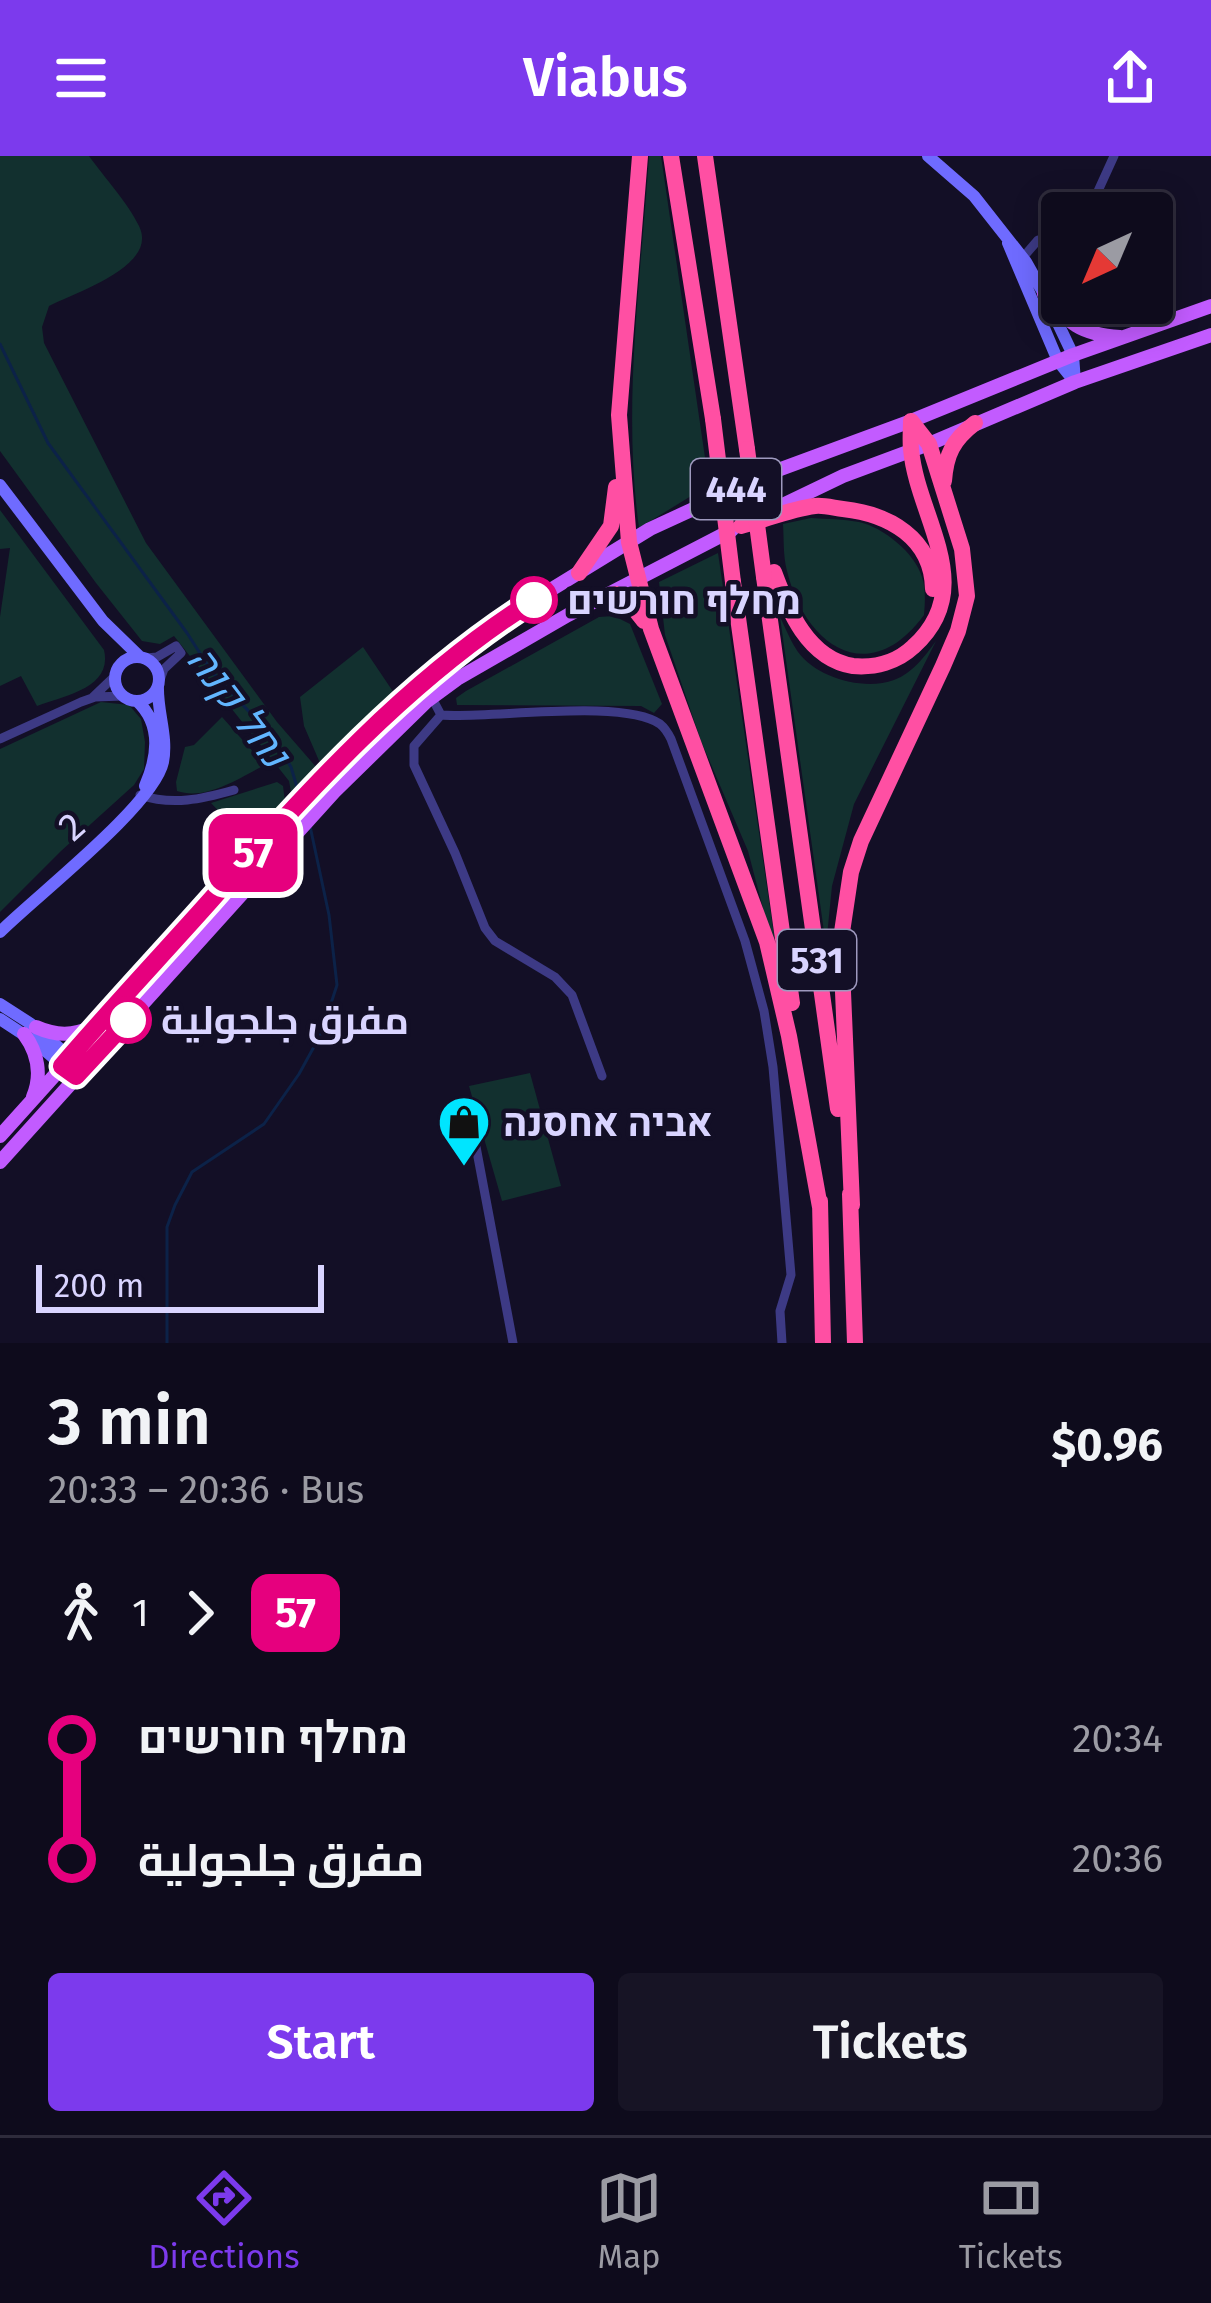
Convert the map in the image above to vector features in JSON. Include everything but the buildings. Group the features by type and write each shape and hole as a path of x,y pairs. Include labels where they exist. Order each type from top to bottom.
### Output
{"highway":[{"path":"579,573 611,526 615,499 640,156"},
{"name":"531","path":"671,156 713,419 820,1207 823,1343"},
{"name":"531","path":"705,156 769,575 852,1205 855,1343"},
{"path":"620,415 629,542 637,578 651,629 767,942 790,1036 820,1207"},
{"path":"852,1205 842,932 851,872 943,666 964,613 967,580 929,444 911,421"},
{"path":"769,575 794,620 824,654 840,663 883,664 906,654 922,639 942,604 943,581 910,452 911,421"},
{"path":"944,494 949,451 956,438 975,423"},
{"path":"741,526 817,506 865,511 895,522 921,549 933,577 932,607 922,639"},
{"path":"597,599 616,594 651,629"}],"main road":[{"name":"444","path":"0,1162 103,1022 321,779 433,673 503,620 650,529 778,470 1211,307"},
{"path":"1074,324 1090,333 1125,337"},
{"name":"444","path":"0,1136 400,725 457,679 597,599 843,476 1075,382 1211,335"},
{"path":"31,1101 38,1065 30,1031 67,1035 103,1022"}],"street":[{"path":"928,156 974,196 1003,231 1066,358"},
{"path":"1098,192 1114,156"},
{"path":"1019,262 1041,241"},
{"path":"1019,262 1041,290"},
{"path":"1054,324 1075,382"},
{"path":"0,485 104,621 157,667 159,683"},
{"path":"104,621 113,640 117,687 130,698"},
{"path":"0,739 88,700 103,690 127,658 157,657 176,646 181,653 166,666 152,695 88,700"},
{"name":"2","path":"0,932 129,813 155,782 164,761 165,738 159,683"},
{"name":"2","path":"130,698 149,713 155,742 142,796"},
{"path":"432,698 441,715"},
{"path":"665,730 678,704"},
{"path":"602,1076 566,987 495,940 485,928 414,765 414,746 441,715 613,713 642,716 665,730 745,941 764,1011 791,1275 780,1311 782,1343"},
{"path":"142,796 182,802 234,790"},
{"path":"0,1004 69,1066"},
{"path":"0,1019 30,1031"},
{"path":"474,1136 513,1343"}],"green space":[{"path":"0,156 89,156 139,226 142,240 126,265 49,306 42,327 44,343 146,543 277,722 317,768 292,797 289,781 174,636 160,644 142,641 0,451"},
{"path":"649,156 661,156 709,485 639,528 633,389"},
{"path":"0,510 104,650 105,663 94,682 37,706 21,676 0,686 0,617 10,548 0,549"},
{"path":"811,518 847,520 878,529 913,559 923,582 924,615 903,638 882,650 861,654 824,638 808,620 787,571 783,524"},
{"path":"718,553 779,969 748,851 701,741 665,635 659,582"},
{"path":"614,616 630,624 662,704 654,713 641,706 457,705 456,698 466,691 599,617"},
{"path":"780,617 806,661 855,683 901,677 936,641 854,804 832,886 826,946"},
{"path":"363,647 396,696 320,763 304,726 300,697"},
{"path":"101,702 129,705 141,719 144,769 134,785 0,912 0,749"},
{"path":"222,717 265,765 211,791 177,791 185,747 194,745"},
{"path":"277,782 283,786 285,802 246,840 211,803"},
{"path":"530,1073 561,1186 502,1201 469,1086"}],"waterway":[{"name":"נחל קנה","path":"0,344 48,443 212,672 272,736 291,767 299,794"},
{"name":"נחל קנה","path":"167,1343 167,1227 175,1205 192,1172 264,1124 321,1034 337,985 329,915 310,826"}],"bus line":[{"name":"57","path":"128,1020 76,1076 62,1066 321,779 433,673 534,600"}],"place":[{"name":"מחלף חורשים","path":"534,600"},
{"name":"مفرق جلجولية","path":"128,1020"},
{"name":"אביה אחסנה","path":"464,1168"}]}
